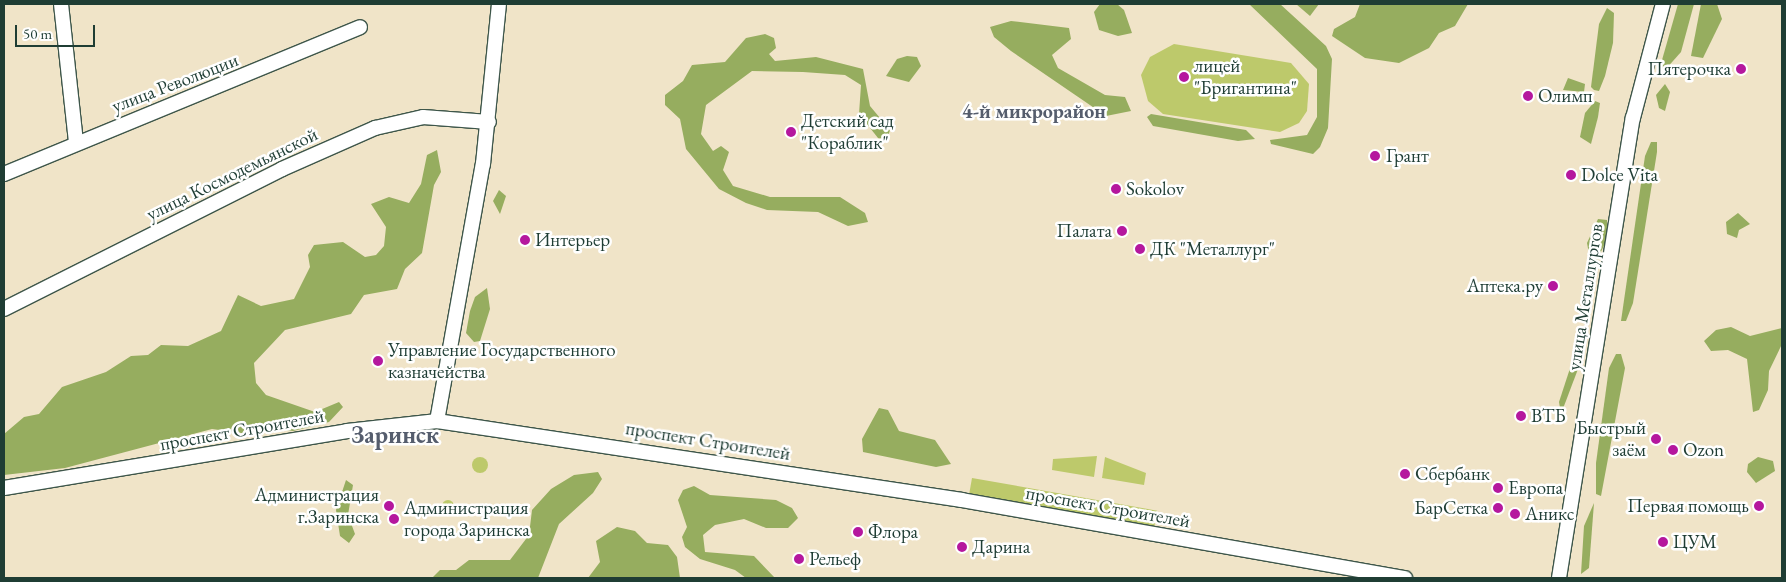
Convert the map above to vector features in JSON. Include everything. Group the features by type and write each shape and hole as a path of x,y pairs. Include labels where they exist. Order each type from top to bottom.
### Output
{"street":[{"path":"61,4 76,141"},
{"path":"437,421 489,122 499,4"},
{"name":"улица Металлургов","path":"1655,4 1656,24"},
{"name":"улица Металлургов","path":"1559,578 1633,118 1656,24 1663,4"},
{"name":"улица Революции","path":"4,174 76,141 240,79 360,27"},
{"name":"улица Космодемьянской","path":"4,309 282,169 375,128 422,117 489,122"},
{"name":"проспект Строителей","path":"4,488 347,431 437,421 962,500 1405,578"}],"green space":[{"path":"1100,4 1117,4 1124,10 1132,33 1118,36 1099,30 1094,12"},
{"path":"1249,4 1280,4 1326,46 1332,59 1328,128 1320,147 1313,154 1271,144 1270,140 1307,135 1317,117 1317,69"},
{"path":"1296,4 1319,4 1310,16"},
{"path":"1360,4 1468,4 1455,26 1439,33 1429,48 1399,63 1365,58 1332,36 1334,29 1355,17"},
{"path":"1678,4 1694,4 1681,52 1665,70 1660,67"},
{"path":"1701,4 1717,4 1722,19 1703,58 1691,56"},
{"path":"1607,8 1614,13 1613,43 1605,76 1599,91 1591,87 1599,24"},
{"path":"1011,21 1069,28 1071,39 1052,55 1058,68 1105,95 1125,97 1131,111 1106,116 1011,51 994,37 990,27"},
{"path":"765,34 774,38 776,48 769,54 775,61 816,57 863,69 870,106 890,130 887,140 878,138 859,114 861,85 845,75 803,72 752,71 706,105 701,134 713,151 721,146 729,152 723,170 733,186 770,197 840,197 865,213 868,222 848,226 818,212 767,210 746,203 719,189 686,149 680,119 665,105 665,95 683,81 692,65 725,62 746,38"},
{"path":"1174,44 1291,63 1309,84 1307,111 1299,123 1280,132 1163,114 1148,101 1141,75 1150,57"},
{"path":"907,56 917,57 921,66 909,82 886,76 897,59"},
{"path":"1568,78 1585,84 1584,92 1563,90"},
{"path":"1665,84 1670,92 1665,111 1659,108 1656,95"},
{"path":"1595,101 1600,103 1591,144 1580,137 1585,113"},
{"path":"1151,114 1246,130 1255,139 1238,141 1153,126 1147,117"},
{"path":"1651,142 1657,142 1657,152 1633,303 1626,321 1621,321 1645,156"},
{"path":"437,150 441,172 434,185 422,253 405,269 397,289 364,295 351,314 285,330 254,363 256,383 266,395 315,412 339,402 343,407 329,422 293,431 271,428 249,434 212,429 65,468 4,475 4,434 24,417 39,414 62,387 106,372 131,356 148,355 161,345 188,346 221,331 238,295 261,306 294,299 310,267 308,255 314,245 343,242 365,257 376,255 384,246 386,227 371,204 389,197 409,203 421,184 427,155"},
{"path":"499,190 506,196 500,214 493,201"},
{"path":"1738,213 1750,224 1739,230 1737,238 1727,234 1726,222"},
{"path":"1598,219 1607,220 1607,240 1592,269 1587,243"},
{"path":"487,288 490,309 480,341 474,342 466,333 470,311 475,297"},
{"path":"1731,327 1750,336 1782,328 1782,344 1769,371 1768,390 1759,410 1753,412 1747,359 1728,350 1711,351 1704,341 1716,330"},
{"path":"1575,353 1578,369 1561,414 1559,402"},
{"path":"1616,354 1621,354 1625,368 1601,496 1596,494 1596,463 1609,368"},
{"path":"879,408 888,410 899,431 935,440 951,464 936,467 863,452 862,439"},
{"path":"1097,456 1094,477 1052,470 1053,459"},
{"path":"480,457 486,459 488,465 486,471 480,473 474,471 472,465 474,459"},
{"path":"1105,457 1146,473 1144,485 1102,478"},
{"path":"1758,457 1773,461 1775,471 1756,483 1747,472 1748,464"},
{"path":"598,472 602,479 593,493 559,524 538,578 432,578 440,570 456,570 469,560 510,560 529,535 532,510 551,489 574,475"},
{"path":"972,478 1157,511 1154,526 969,494"},
{"path":"346,480 353,485 348,515 355,534 349,543 340,536 336,510"},
{"path":"694,486 710,495 776,500 792,508 798,518 788,528 766,528 744,519 715,525 703,535 705,552 754,556 775,578 746,578 735,570 700,559 685,547 682,537 687,527 678,500 683,490"},
{"path":"446,500 450,500 454,506 450,512 446,512 442,508 442,504"},
{"path":"1594,503 1589,568 1581,574 1584,526"},
{"path":"617,527 635,531 647,543 668,545 677,557 680,578 588,578 600,562 596,541"}],"place":[{"name":"Пятерочка","path":"1741,69"},
{"name":"лицей \"Бригантина\"","path":"1184,77"},
{"name":"Олимп","path":"1528,96"},
{"name":"Детский сад \"Кораблик\"","path":"791,132"},
{"name":"Грант","path":"1375,156"},
{"name":"Dolce Vita","path":"1571,175"},
{"name":"Sokolov","path":"1116,189"},
{"name":"Палата","path":"1122,231"},
{"name":"Интерьер","path":"525,240"},
{"name":"ДК \"Металлург\"","path":"1140,249"},
{"name":"Аптека.ру","path":"1553,286"},
{"name":"Управление Государственного казначейства","path":"378,361"},
{"name":"ВТБ","path":"1521,416"},
{"name":"Быстрый заём","path":"1656,439"},
{"name":"Ozon","path":"1673,450"},
{"name":"Сбербанк","path":"1405,474"},
{"name":"Европа","path":"1498,488"},
{"name":"Администрация г.Заринска","path":"389,506"},
{"name":"Первая помощь","path":"1759,506"},
{"name":"БарСетка","path":"1498,508"},
{"name":"Аникс","path":"1515,514"},
{"name":"Администрация города Заринска","path":"394,519"},
{"name":"Флора","path":"858,532"},
{"name":"ЦУМ","path":"1663,542"},
{"name":"Дарина","path":"962,547"},
{"name":"Рельеф","path":"799,559"}],"district":[{"name":"4-й микрорайон","path":"1034,111"},
{"name":"Заринск","path":"395,435"}]}
